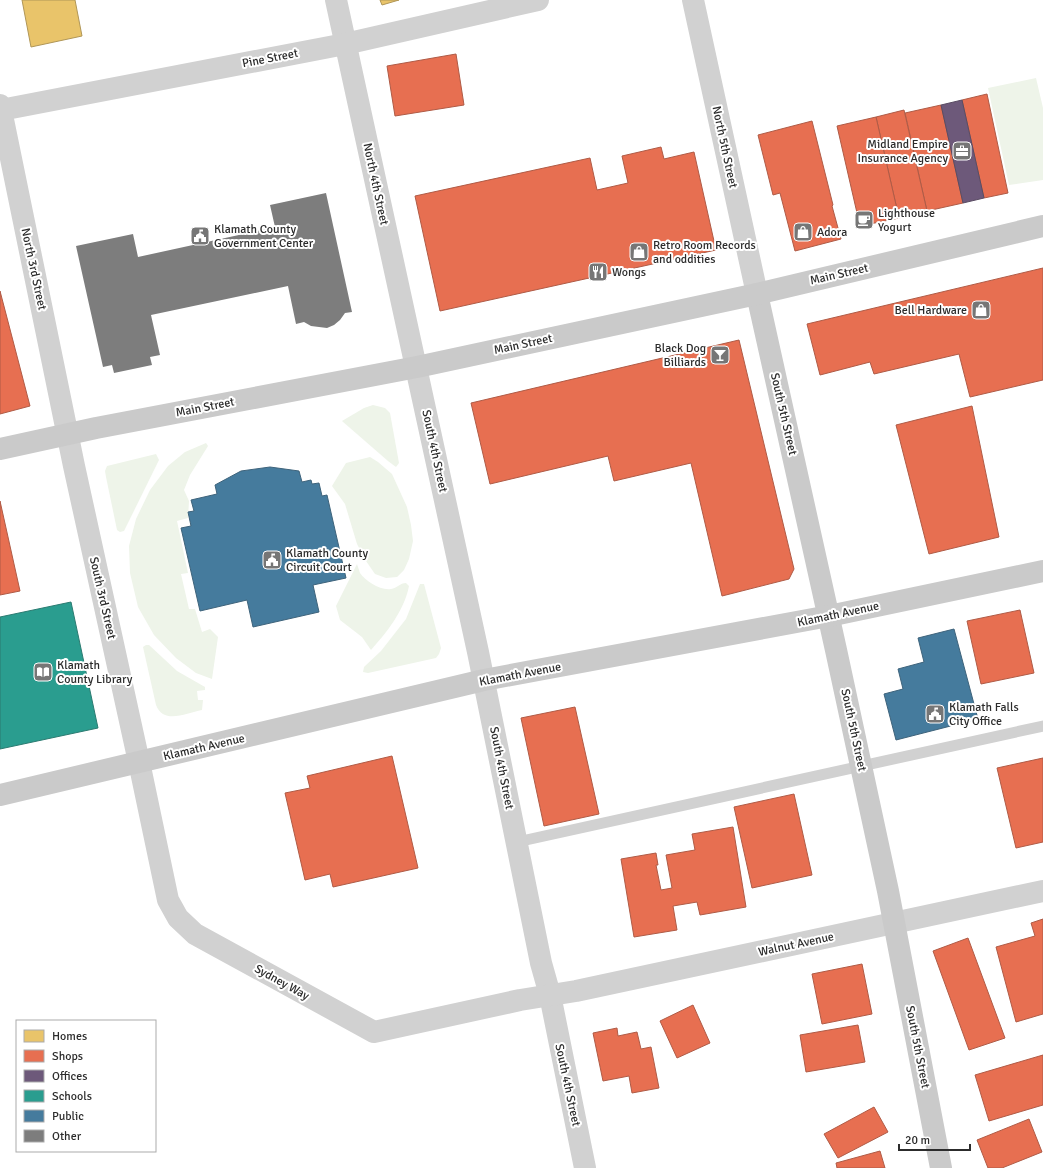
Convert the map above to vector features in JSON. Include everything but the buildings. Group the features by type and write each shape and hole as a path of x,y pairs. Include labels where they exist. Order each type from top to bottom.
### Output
{"main road":[{"name":"Main Street","path":"0,449 67,433 417,367 757,294 1043,226"},
{"name":"South 5th Street","path":"757,294 829,616 895,923 941,1168"},
{"name":"Klamath Avenue","path":"0,795 484,680 829,616 1043,570"}],"street":[{"name":"North 4th Street","path":"336,0 417,367"},
{"name":"Pine Street","path":"0,109 345,44 538,0"},
{"name":"North 5th Street","path":"693,0 757,294"},
{"name":"North 3rd Street","path":"0,109 67,433"},
{"name":"South 4th Street","path":"417,367 484,680 541,963 550,995 585,1168"},
{"name":"South 3rd Street","path":"67,433 139,762"},
{"name":"Sydney Way","path":"139,762 168,900 178,918 195,934 374,1032 550,995"},
{"name":"Walnut Avenue","path":"550,995 1043,891"}],"lane":[{"path":"517,842 1043,726"}],"shaded area":[{"path":"1036,78 1043,108 1043,180 1009,185 988,88"},
{"path":"373,405 385,408 390,413 399,463 396,467 342,421 364,408"},
{"path":"206,443 208,446 190,475 184,490 189,501 188,518 177,521 188,573 181,574 189,609 195,609 202,632 210,629 218,637 212,679 196,673 176,658 154,635 138,607 130,573 129,546 136,519 150,490 168,466 185,452"},
{"path":"156,454 159,460 124,531 120,532 117,530 106,477 105,471 107,466"},
{"path":"370,457 392,474 407,507 413,541 409,559 404,570 397,577 386,578 375,574 357,544 345,504 332,486 346,463"},
{"path":"357,564 362,576 378,587 391,589 406,583 409,586 407,595 394,621 371,650 362,637 340,620 336,606"},
{"path":"420,584 424,584 441,648 439,654 436,658 368,673 363,672 364,667 381,651 406,619"},
{"path":"149,645 177,671 205,687 205,690 197,691 198,700 203,700 202,710 176,716 164,715 160,711 156,705 143,647"}],"place":[{"name":"Midland Empire Insurance Agency","path":"962,151"},
{"name":"Lighthouse Yogurt","path":"864,220"},
{"name":"Adora","path":"803,232"},
{"name":"Klamath County Government Center","path":"200,236"},
{"name":"Retro Room Records and oddities","path":"639,252"},
{"name":"Wongs","path":"598,272"},
{"name":"Bell Hardware","path":"981,310"},
{"name":"Black Dog Billiards","path":"720,355"},
{"name":"Klamath County Circuit Court","path":"272,560"},
{"name":"Klamath County Library","path":"43,672"},
{"name":"Klamath Falls City Office","path":"935,714"}]}
